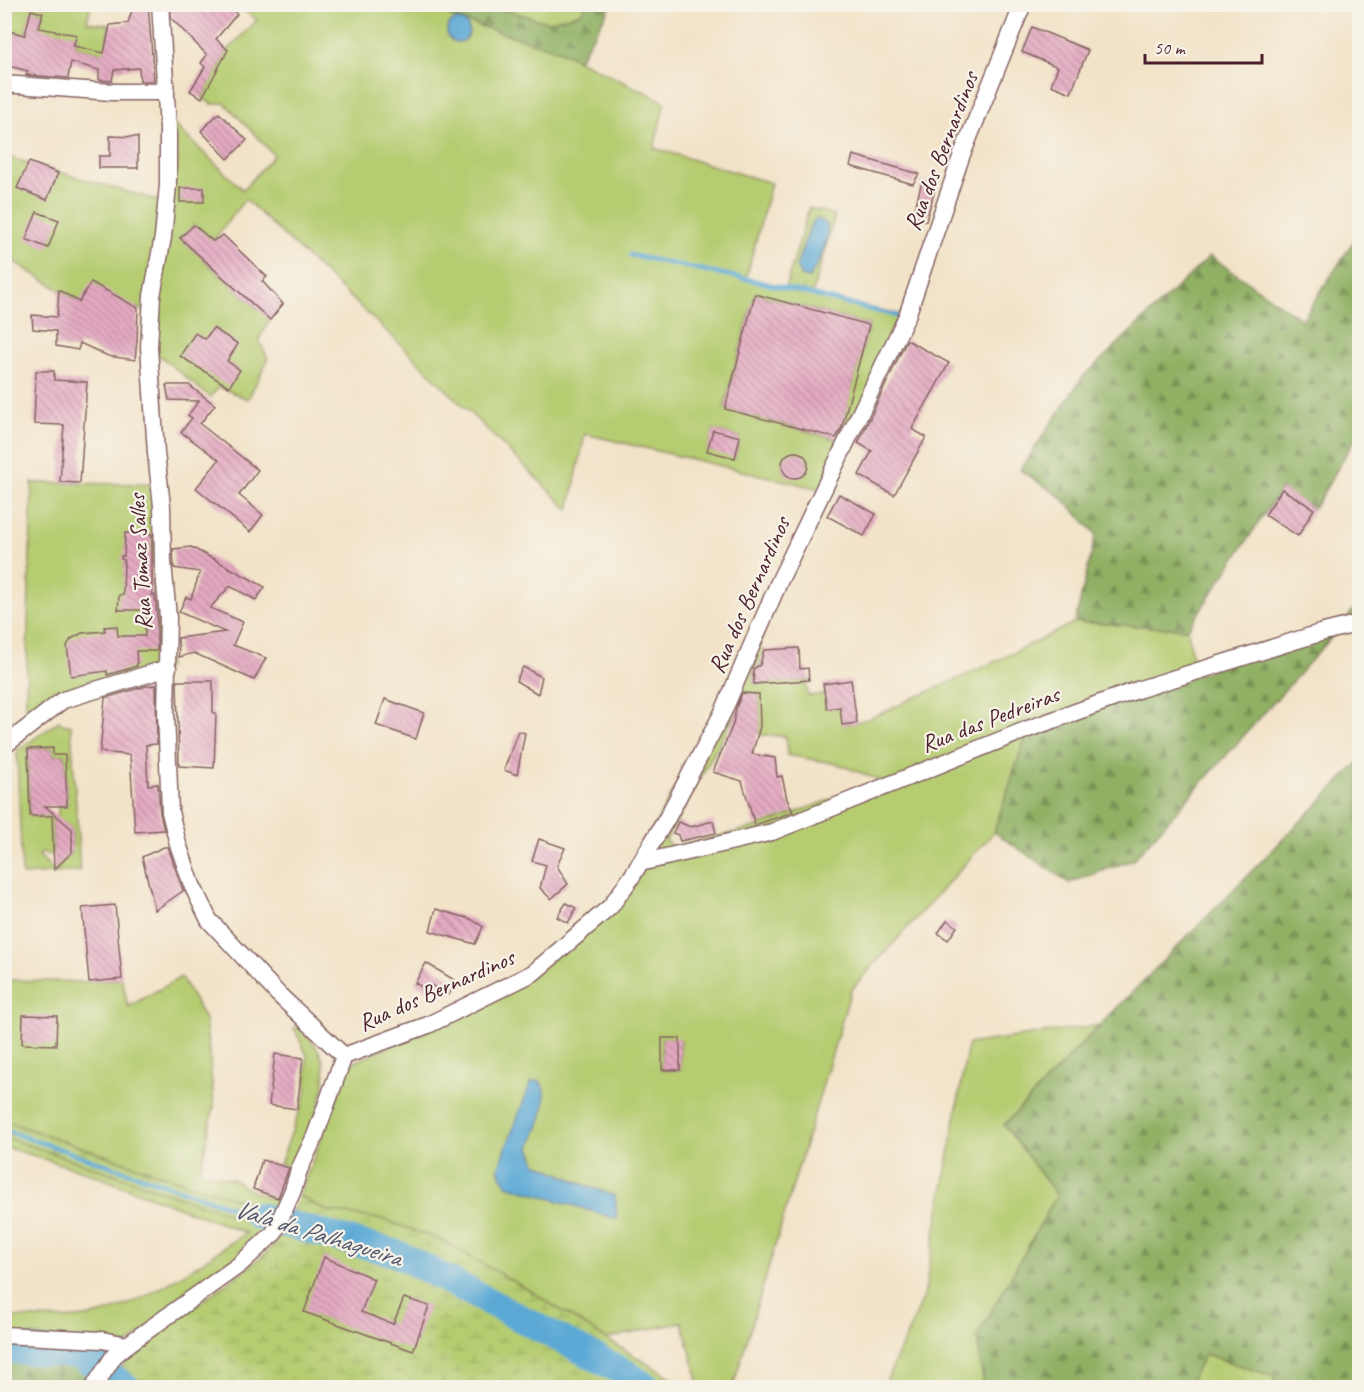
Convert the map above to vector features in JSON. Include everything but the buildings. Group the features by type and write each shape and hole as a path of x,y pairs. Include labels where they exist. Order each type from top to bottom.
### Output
{"street":[{"name":"Rua Tomaz Salles","path":"160,4 166,92 168,185 163,237 152,296 149,347 162,506 163,562 168,617 166,714 170,812 192,885 209,920 278,994 344,1056"},
{"name":"Rua dos Bernardinos","path":"344,1056 428,1025 533,973 610,907 640,863 667,819 723,712 779,582 907,316 961,157 1023,4"},
{"path":"4,84 112,92 166,92"},
{"name":"Rua das Pedreiras","path":"640,863 772,832 1028,729 1140,689 1359,623"},
{"path":"4,746 63,699 168,668"},
{"path":"95,1384 120,1351 239,1265 274,1233 315,1136 344,1056"},
{"path":"4,1335 102,1340 120,1351"}],"green space":[{"path":"5,5 91,5 87,22 110,25 107,39 115,56 75,46 77,36 39,29 43,13 32,10 25,35 5,30"},
{"path":"237,5 454,5 449,16 560,51 665,102 654,148 771,183 746,279 907,316 824,490 585,434 569,510 398,342 245,199 213,241 194,225 180,238 270,320 259,339 268,360 248,399 219,387 210,397 149,347 151,314 138,308 79,302 5,256 4,156 166,203 167,118 243,190 274,155 225,103 212,104 202,98 228,50 257,20","holes":["755,294 869,325 838,440 724,408","713,430 740,437 735,458"]},
{"path":"454,5 487,5 547,22 579,14 587,5 611,6 579,60 560,51 449,16"},
{"path":"487,5 587,5 579,14 547,22"},
{"path":"809,208 835,215 812,294 785,289","holes":["820,220 827,224 828,234 817,267"]},
{"path":"1359,233 1359,432 1314,509 1281,489 1188,629 1075,622 1096,534 1061,497 1020,470 1082,378 1210,256 1302,320"},
{"path":"32,483 159,484 168,668 73,695 25,729"},
{"path":"1359,602 1359,623 1340,628"},
{"path":"1075,622 1188,629 1194,672 1028,729 994,832 851,990 733,1387 700,1387 682,1322 606,1339 532,1292 386,1220 327,1211 299,1196 350,1064 430,1029 533,973 610,907 753,644 764,650 760,665 753,669 754,684 809,680 806,686 808,696 825,694 827,708 840,707 843,725 880,714","holes":["739,693 759,694 760,726 756,725 761,735 786,736 787,755 838,764 882,781 756,827 672,847 666,841 734,717","662,1038 680,1039 680,1070 662,1070","539,1122 530,1147 536,1163 615,1196 500,1174"]},
{"path":"1340,628 1133,860 1069,883 994,832 1028,729"},
{"path":"59,721 64,725 71,725 80,871 22,875 17,751","holes":["53,748 53,755 65,755 67,805 58,806 58,818 72,829 72,852 53,870 39,855 42,852 50,855 53,852 52,816 30,816 28,749"]},
{"path":"1359,762 1359,1387 1275,1387 1275,1377 1205,1354 1187,1387 984,1387 977,1337 1057,1195 1004,1125"},
{"path":"181,977 205,1019 210,1062 214,1106 200,1171 235,1180 251,1191 282,1201 276,1211 191,1185 5,1121 5,980 89,982 122,979 128,1007"},
{"path":"1100,1025 1004,1125 1057,1195 977,1337 984,1387 883,1388 924,1297 968,1044"},
{"path":"299,1026 319,1052 324,1064 324,1079 318,1110 293,1167 280,1164 306,1093 307,1055 294,1028"},
{"path":"5,1121 191,1185 276,1211 276,1230 5,1137"},
{"path":"5,1137 276,1230 127,1345 5,1333 4,1317 78,1318 120,1308 158,1290 246,1233 80,1170 5,1147"},
{"path":"299,1196 327,1211 386,1220 445,1242 532,1292 687,1387 108,1388 131,1355 264,1255 285,1227"},
{"path":"4,1335 127,1345 105,1387 5,1387"},
{"path":"1205,1354 1275,1377 1275,1387 1187,1388"}],"water":[{"path":"458,20 466,23 469,31 466,39 458,42 450,39 447,31 450,23"},
{"path":"815,220 827,224 827,231 822,252 809,278 801,276 796,267 811,224"},
{"path":"540,1081 544,1089 544,1105 540,1123 530,1147 536,1163 615,1196 617,1219 507,1185 498,1169 531,1082"}],"waterway":[{"path":"630,255 756,281 901,317"},
{"name":"Vala da Palhagueira","path":"4,1130 258,1216"},
{"name":"Vala da Palhagueira","path":"258,1216 398,1254 629,1375 648,1388"},
{"path":"4,1349 81,1355 127,1388"}]}
